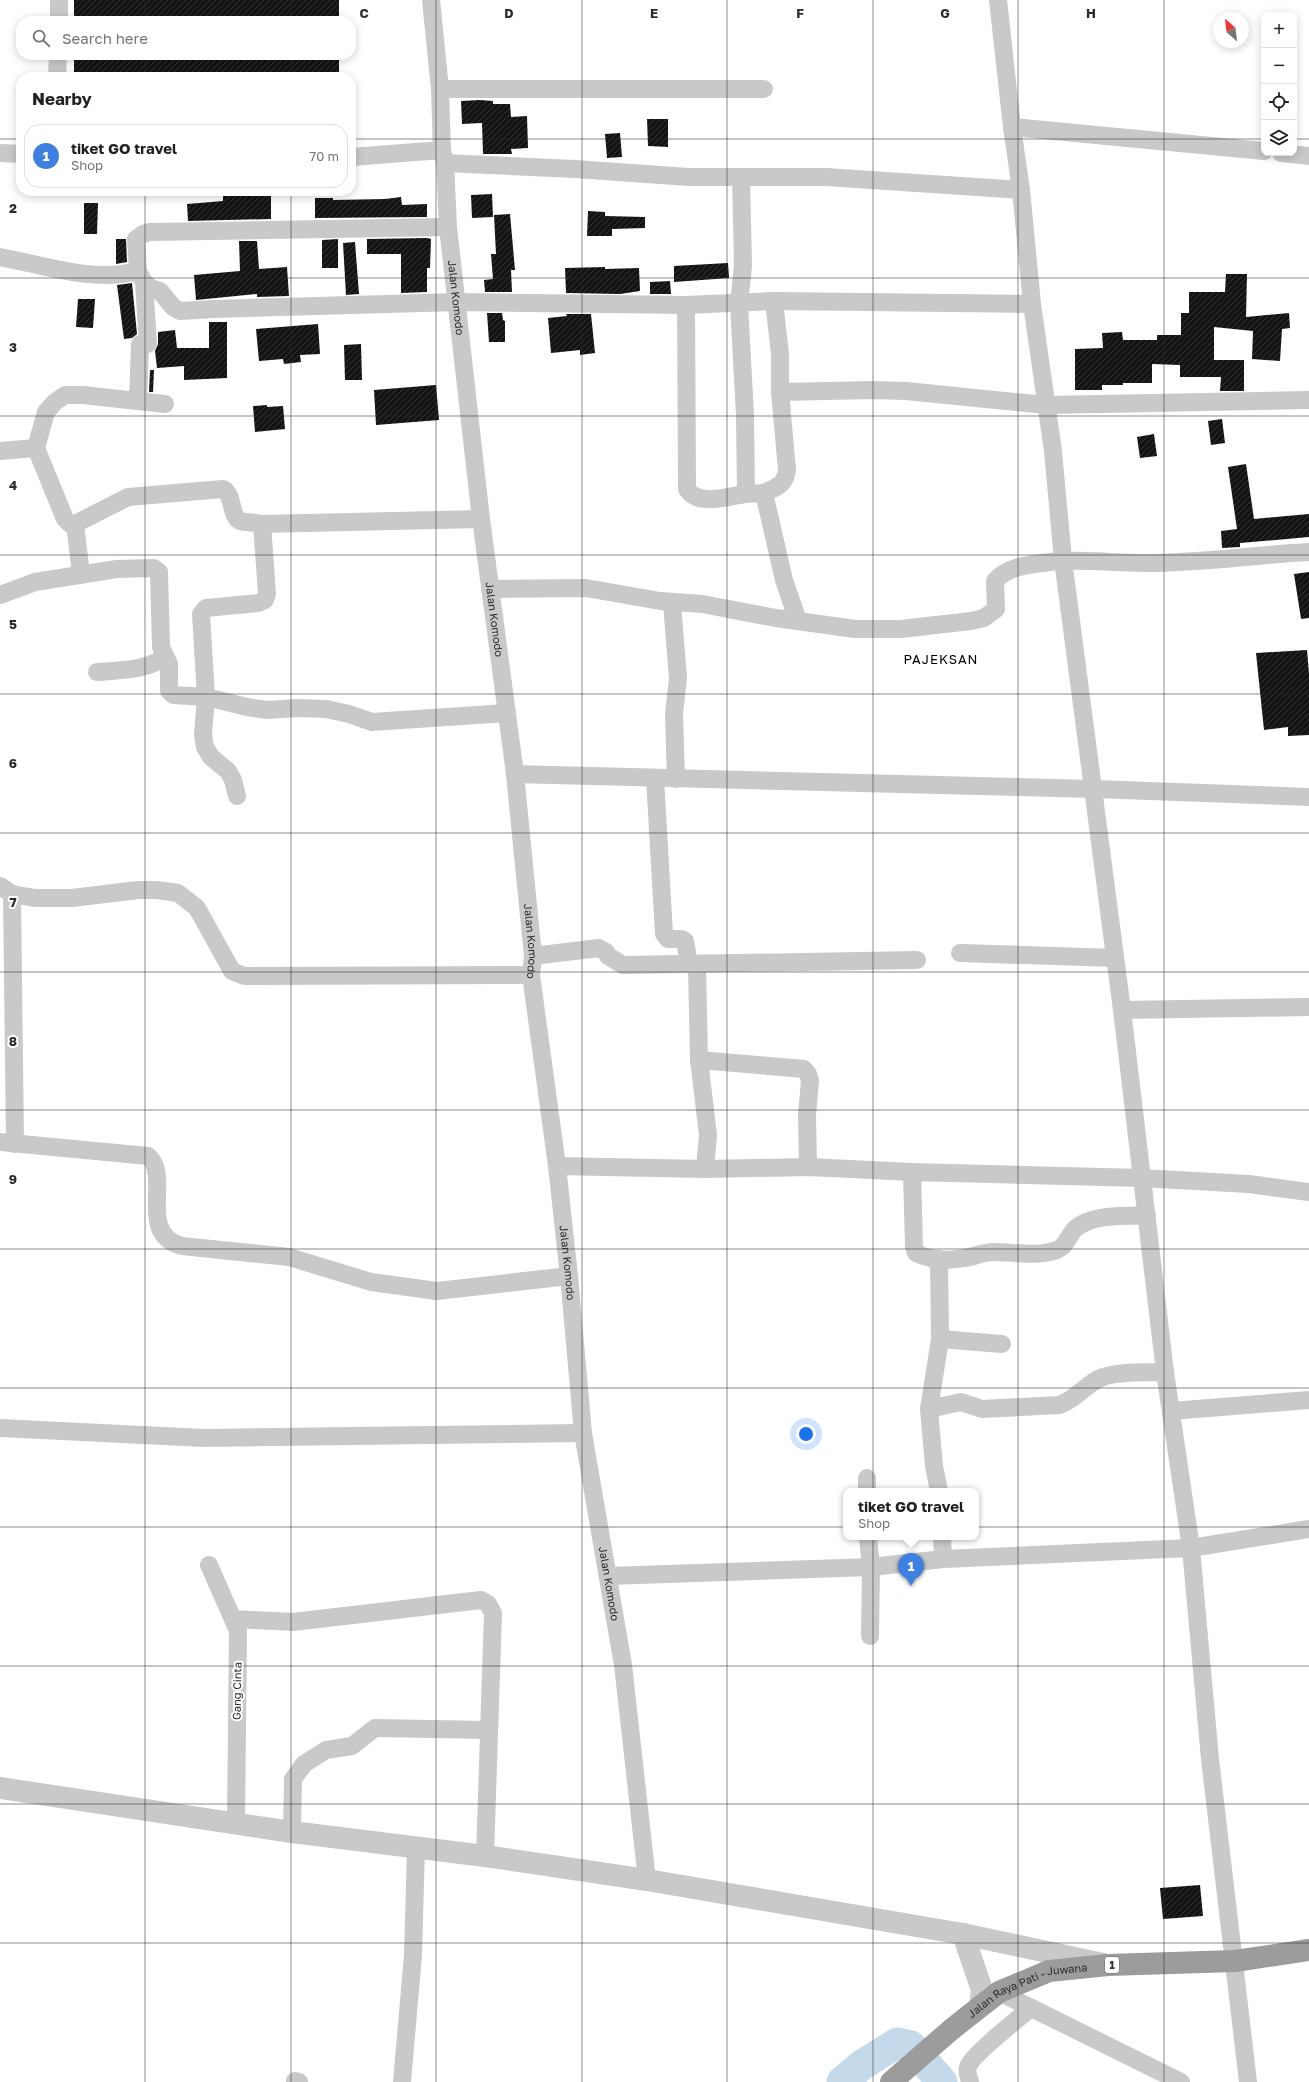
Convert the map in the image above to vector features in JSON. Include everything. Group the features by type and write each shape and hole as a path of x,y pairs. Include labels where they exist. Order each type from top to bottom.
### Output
{"highway":[{"name":"Jalan Raya Pati - Juwana","path":"891,2082 980,2006 999,1992 1049,1971 1108,1965 1235,1961 1309,1950"}],"street":[{"path":"58,16 59,0"},
{"name":"Jalan Komodo","path":"431,0 440,89 448,227 458,302 481,519 515,774 533,956 531,975 557,1166 569,1276 583,1433 623,1666 647,1880"},
{"path":"998,0 1012,127 1021,190 1032,304 1053,452 1063,560 1122,1010 1140,1178 1147,1215 1165,1372 1191,1548 1210,1759 1235,1961 1248,2082"},
{"path":"57,72 58,60"},
{"path":"440,89 764,89"},
{"path":"1012,127 1261,151"},
{"path":"0,153 16,154"},
{"path":"1297,155 1309,156"},
{"path":"356,157 443,157 575,169 689,177 826,177 1021,190"},
{"path":"740,178 743,266 739,304 745,415 746,494"},
{"path":"138,401 140,344 148,344 136,239 142,234 150,232 448,227"},
{"path":"0,257 40,266 89,274 141,277 151,288 160,291 173,307 180,311 186,312 458,302 686,305 739,304 774,301 1032,304"},
{"path":"686,305 687,489 695,498 703,499 764,493 780,485 786,479 786,443 780,392 780,354 774,301"},
{"path":"780,392 872,390 906,391 1046,405 1309,400"},
{"path":"165,404 83,395 65,395 55,402 46,412 36,448 65,519 70,524 75,524 128,498 223,489 228,494 238,520 262,524 481,519"},
{"path":"0,451 36,448"},
{"path":"764,493 782,572 798,621"},
{"path":"75,524 81,574"},
{"path":"237,796 233,780 228,771 211,757 205,746 203,735 206,697 201,614 206,608 258,603 265,600 267,594 262,524"},
{"path":"490,589 586,588 672,603 709,605 798,621 855,629 885,630 984,618 996,609 995,581 1006,571 1040,563 1063,560 1145,563 1309,552"},
{"path":"0,595 35,582 81,574 140,567 157,569 159,572 161,647 169,664 170,693 173,695 206,697 247,707 267,710 297,708 326,709 349,714 372,722 507,713"},
{"path":"672,603 678,678 674,714 676,779"},
{"path":"97,672 139,668 157,662 165,656"},
{"path":"515,774 1094,789 1309,797"},
{"path":"655,778 664,934 668,939 684,941 693,964 699,1060 708,1135 705,1169"},
{"path":"531,975 244,976 232,971 198,908 178,893 157,890 138,890 72,898 35,898 6,890 7,1143 148,1156 156,1166 158,1222 167,1239 182,1246 289,1257 371,1282 437,1291 569,1276"},
{"path":"533,956 599,948 606,952 608,956 623,965 917,960"},
{"path":"960,953 1115,958"},
{"path":"1122,1010 1309,1007"},
{"path":"699,1060 804,1070 808,1074 810,1082 807,1115 808,1167"},
{"path":"557,1166 705,1169 808,1167 912,1172 1140,1178 1249,1184 1309,1192"},
{"path":"912,1172 914,1246 916,1253 926,1258 962,1259 991,1252 1032,1254 1055,1251 1063,1247 1076,1228 1086,1222 1101,1218 1147,1215"},
{"path":"938,1488 934,1466 929,1409 940,1339 939,1259"},
{"path":"940,1339 1002,1344"},
{"path":"929,1409 961,1402 982,1409 1058,1405 1068,1402 1090,1383 1103,1376 1165,1372"},
{"path":"1171,1411 1309,1400"},
{"path":"0,1428 204,1438 583,1433"},
{"path":"608,1576 872,1567 943,1559 1191,1548 1309,1529"},
{"path":"868,1540 872,1567 870,1636"},
{"path":"942,1540 943,1559"},
{"name":"Gang Cinta","path":"209,1565 238,1631 236,1822"},
{"path":"233,1620 293,1622 481,1600 485,1601 493,1613 485,1856"},
{"path":"292,1832 293,1779 304,1764 326,1750 352,1746 375,1728 488,1730"},
{"path":"0,1788 236,1822 292,1832 485,1856 647,1880 963,1934 1108,1965"},
{"path":"402,2082 413,1955 416,1847"},
{"path":"963,1934 982,1990 980,2006"},
{"path":"999,1992 1181,2082"},
{"path":"970,2082 967,2070 969,2065 988,2045 1031,2008"}],"building":[{"path":"74,0 339,0 339,16 74,16"},
{"path":"74,60 339,60 339,72 74,72"},
{"path":"461,101 493,101 493,104 510,104 511,117 527,116 528,148 511,149 512,154 483,154 482,123 462,124"},
{"path":"647,119 668,119 668,147 648,146"},
{"path":"620,133 622,157 607,158 605,134"},
{"path":"492,194 493,217 472,218 471,195"},
{"path":"223,196 271,196 271,219 188,221 187,204 223,201"},
{"path":"401,197 402,205 427,204 427,217 315,218 315,198 333,198 333,200 385,199"},
{"path":"84,203 98,203 97,234 84,234"},
{"path":"588,211 605,212 605,216 645,217 645,228 612,229 612,236 587,236"},
{"path":"510,214 515,270 511,270 512,292 485,292 484,280 493,279 491,254 496,254 494,215"},
{"path":"116,239 126,239 127,262 116,264"},
{"path":"338,239 338,268 322,268 322,240"},
{"path":"367,239 431,239 430,268 427,268 427,292 401,293 401,254 367,254"},
{"path":"239,241 257,241 259,269 287,267 289,296 257,297 257,294 196,300 194,275 240,271"},
{"path":"355,242 359,294 346,295 343,243"},
{"path":"728,263 729,278 674,282 674,266"},
{"path":"605,267 605,269 639,268 640,291 620,294 566,293 565,268"},
{"path":"1226,274 1247,274 1246,317 1289,313 1290,328 1282,329 1280,361 1252,359 1253,331 1214,327 1214,360 1244,360 1244,391 1220,391 1221,377 1180,377 1180,365 1152,364 1152,383 1123,383 1123,385 1102,385 1102,390 1075,390 1075,349 1103,348 1102,333 1122,332 1123,340 1157,340 1157,335 1181,335 1181,313 1189,313 1189,292 1225,292"},
{"path":"670,281 671,294 650,294 650,282"},
{"path":"132,283 137,334 132,338 124,339 117,285"},
{"path":"78,299 95,299 93,328 76,327"},
{"path":"487,313 502,313 503,320 505,321 505,342 489,342"},
{"path":"566,314 591,314 595,353 580,355 580,350 551,353 548,318 567,316"},
{"path":"209,322 227,322 227,378 184,380 184,366 157,368 155,351 158,344 158,332 175,330 177,348 209,348"},
{"path":"318,324 320,354 300,355 301,362 284,364 283,359 259,361 256,329"},
{"path":"361,344 362,380 345,380 344,345"},
{"path":"150,370 154,370 153,392 149,392"},
{"path":"436,385 439,420 376,425 374,390"},
{"path":"267,405 267,407 283,406 285,429 255,432 253,406"},
{"path":"1222,419 1225,443 1211,445 1208,421"},
{"path":"1154,434 1157,456 1140,458 1137,437"},
{"path":"1246,464 1254,519 1309,514 1309,537 1240,543 1240,547 1222,548 1221,531 1237,529 1228,467"},
{"path":"1309,572 1309,618 1301,619 1294,574"},
{"path":"1307,650 1309,673 1309,735 1288,736 1288,727 1264,730 1256,653"},
{"path":"1200,1885 1203,1916 1163,1919 1160,1888"}],"waterway":[{"path":"842,2082 862,2065 897,2043 911,2046 942,2082"}],"place":[{"name":"tiket GO travel","path":"911,1586"}],"district":[{"name":"PAJEKSAN","path":"941,659"}]}
